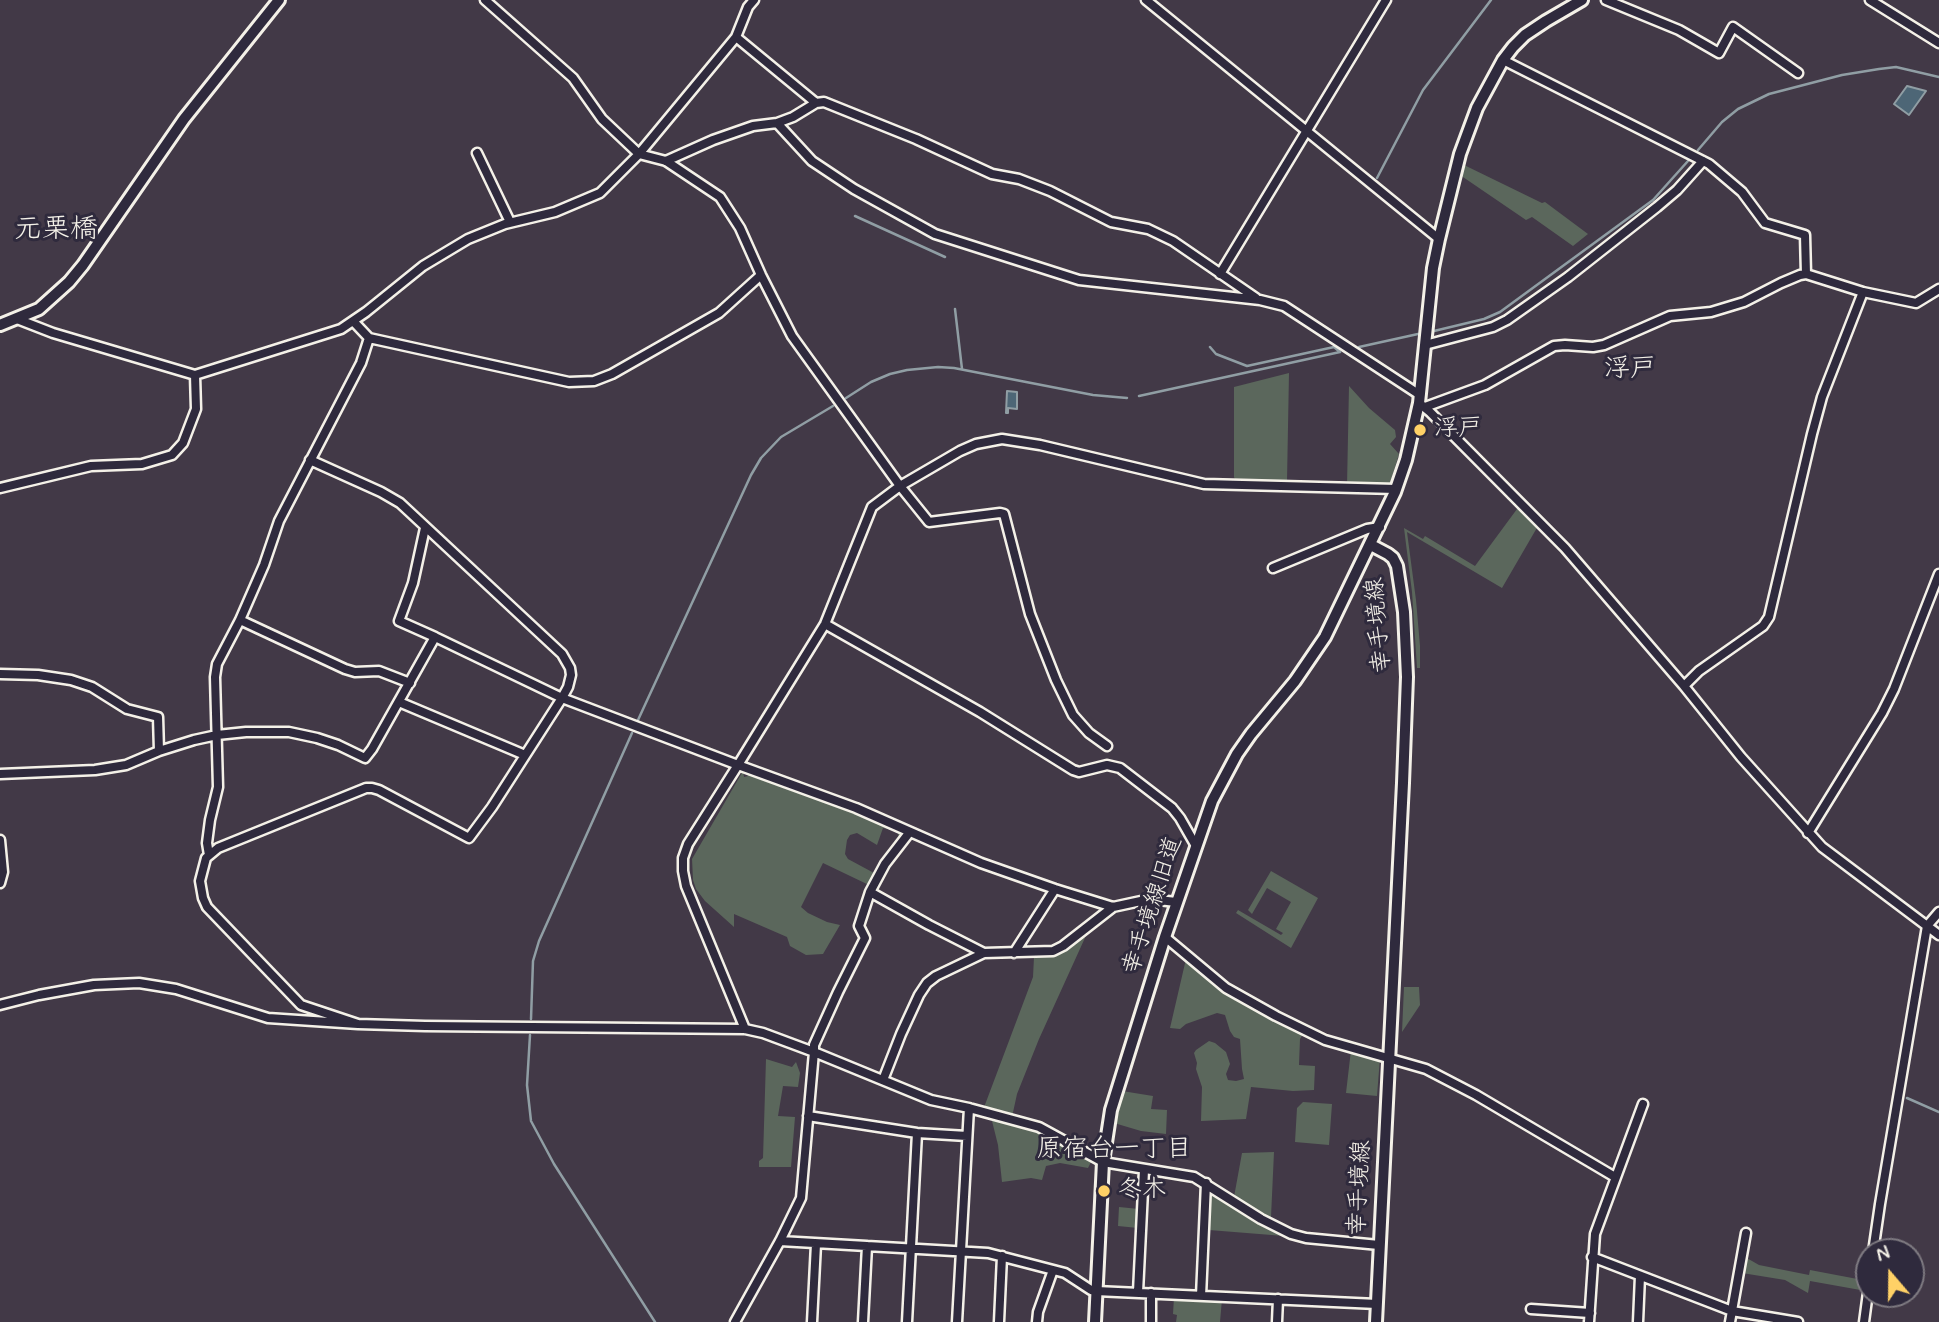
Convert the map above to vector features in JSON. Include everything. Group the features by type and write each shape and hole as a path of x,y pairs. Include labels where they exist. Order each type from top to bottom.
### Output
{"main road":[{"path":"0,325 39,309 83,265 199,99 279,0"},
{"name":"幸手境線","path":"1376,1322 1404,759 1406,645 1397,566 1393,558 1371,545 1396,489 1421,402 1433,268 1460,154 1477,108 1503,60 1525,36 1582,0"},
{"name":"幸手境線旧道","path":"1095,1322 1103,1161 1111,1110 1176,902 1212,801 1237,754 1311,659 1325,637 1371,545"}],"street":[{"path":"485,0 573,78 602,119 639,154 666,161 720,197 740,228 792,336 929,522 1004,514 1030,614 1056,680 1073,716 1089,733 1107,746"},
{"path":"17,319 53,333 195,375 341,329 424,266 468,239 510,222 555,212 600,193 639,154 736,37 748,7 754,0"},
{"path":"1146,0 1439,239"},
{"path":"1220,274 1387,0"},
{"path":"1606,0 1679,30 1719,52 1733,27 1798,73"},
{"path":"1870,0 1939,43"},
{"path":"736,37 817,103"},
{"path":"1503,60 1709,164 1742,192 1766,223 1805,235 1807,274"},
{"path":"666,161 713,140 753,126 778,123 817,103 824,103 916,139 992,174 1019,178 1111,222 1148,229 1173,241 1259,300"},
{"path":"778,123 812,161 854,189 935,234 1079,280 1259,300 1284,306 1421,402 1565,548 1808,833 1822,847 1939,935"},
{"path":"477,153 510,222"},
{"path":"1425,345 1493,327 1507,320 1568,277 1657,207 1677,190 1703,161"},
{"path":"1421,402 1485,385 1554,346 1604,345 1670,316 1710,312 1744,302 1781,283 1807,274 1863,292 1916,303 1939,289"},
{"path":"354,321 369,338 569,382 594,380 612,374 719,313 761,275"},
{"path":"1684,685 1699,671 1763,626 1769,617 1822,397 1863,292"},
{"path":"209,855 207,843 210,820 218,786 215,677 217,664 264,565 279,521 361,363 369,338"},
{"path":"0,488 91,466 142,464 172,455 183,443 196,409 195,375"},
{"path":"746,1029 686,886 683,858 688,844 825,624 872,508 900,486 976,443 1002,439 1040,445 1204,484 1396,489"},
{"path":"310,460 400,503 562,654 571,675 562,698 469,838 372,788 366,788 218,848 204,863 200,881 207,907 301,1005 358,1024"},
{"path":"1273,568 1367,529 1380,527"},
{"path":"425,528 413,583 398,621 562,698 856,808 981,863 1113,906 1150,899 1176,902"},
{"path":"1808,833 1894,690 1939,573"},
{"path":"240,620 345,669 379,671 410,683"},
{"path":"825,624 980,712 1073,770 1079,772 1114,765 1172,808 1196,846"},
{"path":"0,774 95,771 126,765 184,743 217,735 246,732 289,732 317,738 365,758 435,637"},
{"path":"0,674 38,675 71,680 92,687 127,709 158,717 159,751"},
{"path":"399,702 525,755"},
{"path":"735,1322 801,1198 814,1045 865,938 859,926 870,892 885,864 909,833"},
{"path":"0,840 3,872 0,883"},
{"path":"1014,953 1055,889"},
{"path":"870,892 984,953"},
{"path":"883,1080 919,995 936,976 984,953 1053,951 1113,906"},
{"path":"1875,1238 1927,926 1939,912"},
{"path":"1165,937 1226,988 1276,1016 1325,1040 1426,1069 1615,1177"},
{"path":"0,1004 94,985 139,984 176,989 268,1018 358,1024 746,1029 814,1052 931,1100 1039,1127 1103,1161 1194,1177 1290,1234 1380,1245"},
{"path":"1531,1309 1590,1317 1595,1234 1643,1104"},
{"path":"957,1322 969,1108"},
{"path":"808,1116 917,1133 967,1136"},
{"path":"907,1322 917,1133"},
{"path":"1138,1292 1144,1170"},
{"path":"1202,1296 1206,1183"},
{"path":"1730,1322 1746,1233"},
{"path":"780,1241 988,1252 1065,1273 1091,1290 1377,1304"},
{"path":"811,1322 816,1244"},
{"path":"863,1322 867,1246"},
{"path":"999,1322 1002,1256"},
{"path":"1592,1257 1732,1311 1798,1322"},
{"path":"1037,1322 1053,1270"},
{"path":"1638,1322 1640,1276"},
{"path":"1151,1322 1152,1293"},
{"path":"1276,1322 1278,1299"}],"green space":[{"path":"1462,164 1542,203 1545,202 1588,234 1573,246 1532,217 1526,220 1460,175"},
{"path":"1289,373 1287,481 1300,484 1236,482 1234,387"},
{"path":"1349,386 1395,430 1396,437 1390,444 1399,454 1389,487 1347,486"},
{"path":"1519,508 1538,526 1502,588 1407,532 1420,646 1420,668 1417,668 1404,528 1423,539 1425,536 1475,566"},
{"path":"746,770 855,810 900,833 899,842 896,831 883,828 877,845 857,833 850,835 847,840 845,854 848,859 874,873 871,886 823,863 801,907 827,922 840,925 823,954 806,955 790,946 787,937 734,914 734,927 705,901 696,889 692,859 743,771 744,777 748,776"},
{"path":"1271,871 1318,898 1291,948 1236,913 1238,910 1281,935 1283,933 1276,929 1291,902 1267,888 1252,914 1248,910"},
{"path":"1089,929 1039,1039 1017,1094 1012,1117 983,1110 1033,977 1034,957 1046,957 1066,947"},
{"path":"1186,959 1220,988 1303,1034 1300,1039 1299,1065 1315,1066 1314,1090 1251,1087 1246,1119 1201,1121 1202,1087 1196,1069 1196,1050 1209,1041 1215,1043 1226,1052 1230,1064 1226,1074 1228,1080 1244,1079 1240,1039 1234,1037 1230,1031 1225,1015 1217,1013 1186,1024 1180,1029 1170,1028"},
{"path":"1404,987 1419,987 1420,1005 1402,1032"},
{"path":"1351,1050 1380,1058 1377,1096 1346,1093"},
{"path":"766,1059 792,1067 796,1062 800,1073 798,1087 783,1086 778,1116 795,1117 791,1167 759,1167 759,1161 763,1158"},
{"path":"1122,1091 1153,1096 1151,1109 1167,1110 1166,1134 1141,1131 1114,1123"},
{"path":"1303,1102 1332,1104 1329,1145 1295,1142 1297,1108"},
{"path":"993,1119 1037,1129 1092,1160 1088,1168 1060,1163 1046,1166 1042,1180 1031,1178 1002,1182"},
{"path":"1274,1152 1269,1219 1234,1197 1242,1153"},
{"path":"1213,1191 1257,1221 1284,1236 1209,1230"},
{"path":"1119,1207 1139,1209 1138,1228 1118,1226"},
{"path":"1745,1257 1759,1265 1809,1275 1810,1270 1855,1279 1855,1289 1810,1281 1808,1293 1785,1280 1742,1273"},
{"path":"1174,1297 1222,1299 1220,1322 1176,1322 1177,1315 1173,1314"}],"water":[{"path":"1907,86 1926,91 1909,115 1894,104"},
{"path":"1007,391 1017,392 1017,409 1008,408 1006,413"}],"waterway":[{"path":"1377,178 1423,90 1491,0"},
{"path":"1698,150 1722,122 1738,109 1769,94 1842,75 1896,67 1939,77"},
{"path":"1434,331 1484,319 1500,312 1653,200 1688,161"},
{"path":"855,216 945,257"},
{"path":"955,309 962,369"},
{"path":"1359,347 1418,334"},
{"path":"1210,347 1216,354 1247,366 1334,347 1340,352"},
{"path":"1139,396 1340,352"},
{"path":"846,398 890,374 938,367 1093,395 1127,398"},
{"path":"638,720 761,458 781,437 833,406"},
{"path":"531,1019 533,961 539,941 632,733"},
{"path":"530,1035 527,1085 531,1121 554,1164 655,1322"},
{"path":"1907,1098 1939,1112"}],"place":[{"name":"浮戸","path":"1420,430"},
{"name":"冬木","path":"1104,1191"}],"district":[{"name":"元栗橋","path":"56,231"},
{"name":"浮戸","path":"1630,371"},
{"name":"原宿台一丁目","path":"1114,1151"}]}
